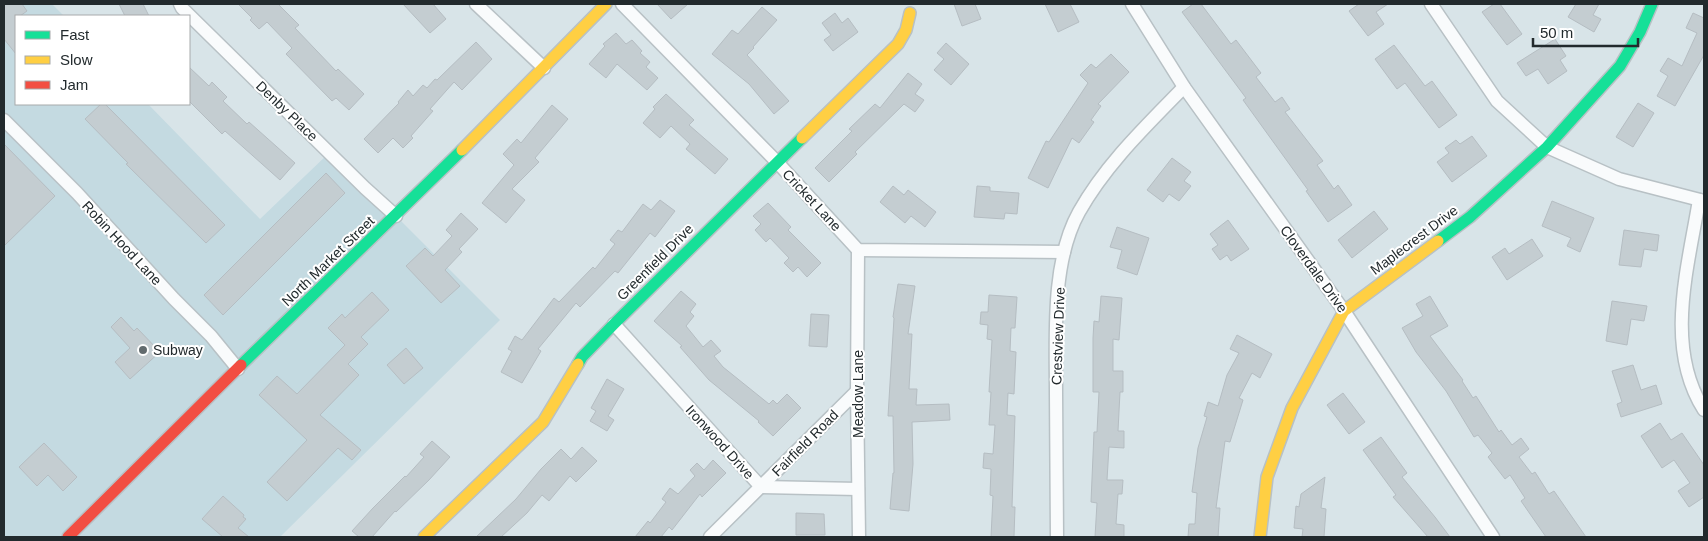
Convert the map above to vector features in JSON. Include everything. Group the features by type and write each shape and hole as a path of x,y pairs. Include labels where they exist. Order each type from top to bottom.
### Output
{"street":[{"name":"Denby Place","path":"180,4 189,15"},
{"path":"476,4 544,68"},
{"name":"North Market Street","path":"68,537 396,216 606,4"},
{"name":"Cricket Lane","path":"622,4 777,162 858,250"},
{"name":"Cloverdale Drive","path":"1132,4 1184,87 1344,312 1492,537"},
{"path":"1431,4 1497,101 1547,147 1618,179 1702,200 1681,315 1683,359 1704,410"},
{"name":"Maplecrest Drive","path":"1260,537 1267,477 1292,408 1344,312 1470,217 1547,147 1620,66 1640,32 1652,4"},
{"name":"Greenfield Drive","path":"424,537 543,422 582,357 898,44 906,30 910,13"},
{"name":"Denby Place","path":"190,16 364,188 396,216"},
{"name":"Crestview Drive","path":"1057,537 1056,309 1064,252 1078,213 1100,180 1131,141 1184,87"},
{"name":"Robin Hood Lane","path":"4,120 211,336 238,369"},
{"path":"858,250 1064,252"},
{"name":"Meadow Lane","path":"858,250 859,537"},
{"name":"Ironwood Drive","path":"614,324 761,487 858,489"},
{"name":"Fairfield Road","path":"710,537 857,391"}],"shaded area":[{"path":"4,4 52,4 63,15 15,15 15,105 149,105 260,219 329,153 396,216 500,320 280,537 4,537"}],"building":[{"path":"4,4 22,4 27,11 21,15 15,15 15,53 4,39"},
{"path":"119,4 143,4 148,15 124,15"},
{"path":"238,4 278,4 299,25 295,28 336,71 338,69 364,94 349,110 336,98 332,101 286,54 292,48 267,22 259,29 250,20 252,18"},
{"path":"403,4 433,4 446,19 430,33"},
{"path":"657,4 688,4 671,19"},
{"path":"954,4 975,4 981,19 962,26"},
{"path":"1045,4 1070,4 1079,22 1058,32"},
{"path":"1193,4 1201,4 1231,44 1236,40 1261,73 1256,77 1275,102 1282,97 1290,109 1285,112 1323,161 1317,165 1334,189 1338,185 1352,205 1328,222 1306,191 1308,190 1243,100 1246,98 1182,12"},
{"path":"1359,4 1388,4 1376,12 1384,24 1368,36 1349,11"},
{"path":"1494,4 1500,4 1522,34 1507,45 1482,12"},
{"path":"1576,4 1599,4 1593,15 1601,19 1594,32 1568,17"},
{"path":"762,7 777,20 747,55 789,101 774,114 749,84 712,54 732,30 738,34"},
{"path":"835,13 842,23 848,18 858,32 833,51 824,40 831,35 822,23"},
{"path":"1693,13 1704,18 1704,55 1675,106 1657,96 1668,76 1660,71 1668,58 1682,66 1697,33 1686,28"},
{"path":"616,33 626,44 632,40 642,51 640,53 650,62 646,67 658,78 647,90 617,64 606,78 589,64 605,46 603,44"},
{"path":"1555,39 1566,56 1560,60 1567,71 1548,84 1538,69 1526,76 1517,63"},
{"path":"476,42 492,59 462,90 454,82 430,109 433,111 403,148 393,138 378,153 364,139 399,103 408,90 413,96 423,85 427,88"},
{"path":"946,43 969,64 951,85 934,70 944,59 937,53"},
{"path":"1394,45 1425,86 1432,81 1457,115 1439,128 1405,83 1397,89 1375,59"},
{"path":"1111,54 1129,72 1098,104 1101,106 1091,120 1094,122 1079,143 1072,138 1048,188 1028,178 1046,141 1049,142 1088,83 1080,75 1091,64 1096,68"},
{"path":"190,68 209,86 212,82 227,97 223,101 247,124 249,122 295,163 280,180 225,131 222,134 190,102"},
{"path":"908,73 922,84 915,94 924,100 915,112 904,104 855,152 857,154 829,182 815,168 852,131 849,129 875,104 880,108"},
{"path":"666,94 694,120 689,125 728,159 715,174 686,149 690,144 671,126 660,138 643,123 655,109 653,107"},
{"path":"1638,103 1654,113 1633,147 1616,137"},
{"path":"100,105 106,105 225,225 206,243 126,164 128,163 85,119"},
{"path":"552,105 568,119 535,158 539,162 512,189 525,200 506,223 482,203 514,165 503,154 517,139 521,143"},
{"path":"1472,136 1487,156 1452,182 1437,162 1449,153 1445,148 1456,140 1460,144"},
{"path":"4,144 55,196 4,246"},
{"path":"1172,158 1191,172 1184,181 1191,186 1179,201 1169,194 1163,202 1147,190"},
{"path":"326,173 345,193 223,315 204,295"},
{"path":"893,186 904,195 908,190 936,212 925,227 911,216 905,223 880,202"},
{"path":"977,186 990,187 990,191 1019,193 1017,214 1005,213 1004,219 974,217"},
{"path":"660,200 675,211 655,237 650,233 618,273 615,271 580,307 576,303 538,349 541,351 522,383 501,372 512,351 508,349 515,336 522,340 554,298 559,302 593,267 595,269 615,244 610,240 618,230 622,232 643,204 651,210"},
{"path":"1552,201 1594,218 1580,252 1567,246 1571,238 1542,226"},
{"path":"768,203 791,227 788,230 821,263 807,277 798,267 793,272 784,263 789,258 770,238 766,242 755,230 761,224 753,216"},
{"path":"1374,211 1388,229 1352,258 1338,240"},
{"path":"461,213 478,229 459,249 462,252 445,270 460,286 441,303 406,266 425,248 433,256 452,236 446,230"},
{"path":"1228,220 1249,249 1231,261 1227,255 1220,260 1212,249 1218,245 1210,234"},
{"path":"1117,227 1149,238 1137,275 1117,268 1122,250 1110,247"},
{"path":"1624,230 1659,235 1657,251 1644,249 1641,267 1619,265"},
{"path":"1532,239 1543,256 1507,280 1492,257 1505,248 1509,254"},
{"path":"898,284 915,286 908,334 912,334 909,389 917,389 916,405 949,404 950,420 912,422 913,464 909,511 890,509 894,473 893,416 888,416 893,317"},
{"path":"681,291 696,304 690,312 694,316 686,326 703,347 711,340 721,351 714,356 723,367 769,404 773,400 777,404 787,394 801,408 773,436 759,421 709,380 680,347 682,346 654,321"},
{"path":"372,292 389,310 361,337 368,344 348,364 359,375 320,415 361,450 352,460 338,448 287,501 267,482 307,440 259,395 277,376 297,394 345,345 328,328 342,314 345,318"},
{"path":"989,295 1017,297 1015,328 1011,328 1010,351 1016,352 1014,394 1008,393 1007,415 1015,416 1012,507 1015,507 1014,537 991,537 993,496 990,495 991,469 983,468 984,453 993,454 995,425 989,425 992,340 987,339 988,325 980,324 981,312 988,312"},
{"path":"1101,296 1122,298 1119,340 1113,339 1113,371 1123,371 1123,392 1120,392 1118,431 1124,431 1124,448 1109,447 1107,480 1123,480 1122,494 1118,494 1116,524 1124,525 1124,537 1095,537 1097,503 1091,502 1094,432 1097,432 1099,392 1093,392 1093,338 1094,321 1099,322"},
{"path":"1430,296 1448,326 1430,336 1463,380 1473,398 1476,396 1499,432 1501,430 1512,445 1521,438 1529,449 1519,457 1532,474 1535,472 1549,494 1554,491 1586,537 1546,537 1521,501 1525,498 1510,475 1505,479 1488,457 1492,453 1478,435 1474,437 1446,391 1416,352 1402,328 1423,316 1416,304"},
{"path":"1612,301 1647,306 1644,321 1631,319 1627,345 1606,341"},
{"path":"811,314 829,315 827,347 809,346"},
{"name":"Subway","path":"121,317 134,331 137,328 160,352 130,379 115,362 130,348 111,327"},
{"path":"1237,335 1272,354 1260,378 1252,373 1239,398 1243,400 1230,442 1225,441 1216,508 1220,508 1218,537 1188,537 1189,524 1195,524 1197,493 1192,492 1198,448 1207,417 1204,416 1208,402 1218,406 1227,375 1239,353 1230,349"},
{"path":"406,348 423,368 404,384 387,365"},
{"path":"1633,365 1641,390 1656,385 1662,404 1621,417 1617,404 1622,402 1612,371"},
{"path":"607,379 624,389 608,416 614,420 607,431 590,421 596,411 591,408"},
{"path":"1343,393 1365,422 1349,434 1327,405"},
{"path":"1660,423 1671,440 1682,433 1704,465 1704,497 1689,507 1678,491 1690,483 1674,460 1662,468 1641,436"},
{"path":"1381,437 1407,473 1402,477 1450,537 1428,537 1393,497 1396,495 1363,450"},
{"path":"432,441 450,457 429,480 395,511 372,537 359,537 352,531 424,457 420,454"},
{"path":"44,443 77,477 63,491 48,475 37,486 19,467"},
{"path":"582,447 597,461 576,482 570,476 549,501 542,495 527,513 501,537 476,537 516,499 561,449 571,459"},
{"path":"713,460 726,473 702,497 700,494 672,530 669,527 661,537 635,537 648,521 650,523 666,502 662,499 670,488 678,494 695,476 690,470 697,463 704,470"},
{"path":"1325,477 1321,508 1326,509 1324,537 1302,537 1303,529 1294,528 1296,506 1299,507 1301,494"},
{"path":"223,496 244,515 243,517 246,519 238,528 249,537 223,537 202,519"},
{"path":"796,513 824,514 825,535 796,535"}],"traffic: fast":[{"path":"1438,241 1470,217 1547,147 1620,66 1640,32 1652,4"},
{"path":"578,364 582,357 614,324 802,138"},
{"path":"241,365 462,150"}],"traffic: slow":[{"path":"462,150 606,4"},
{"path":"802,138 898,44 906,30 910,13"},
{"path":"1260,537 1267,477 1292,408 1344,311 1438,241"},
{"path":"424,537 543,422 578,364"}],"traffic: jam":[{"path":"68,537 241,365"}],"place":[{"name":"Subway","path":"143,350"}]}
